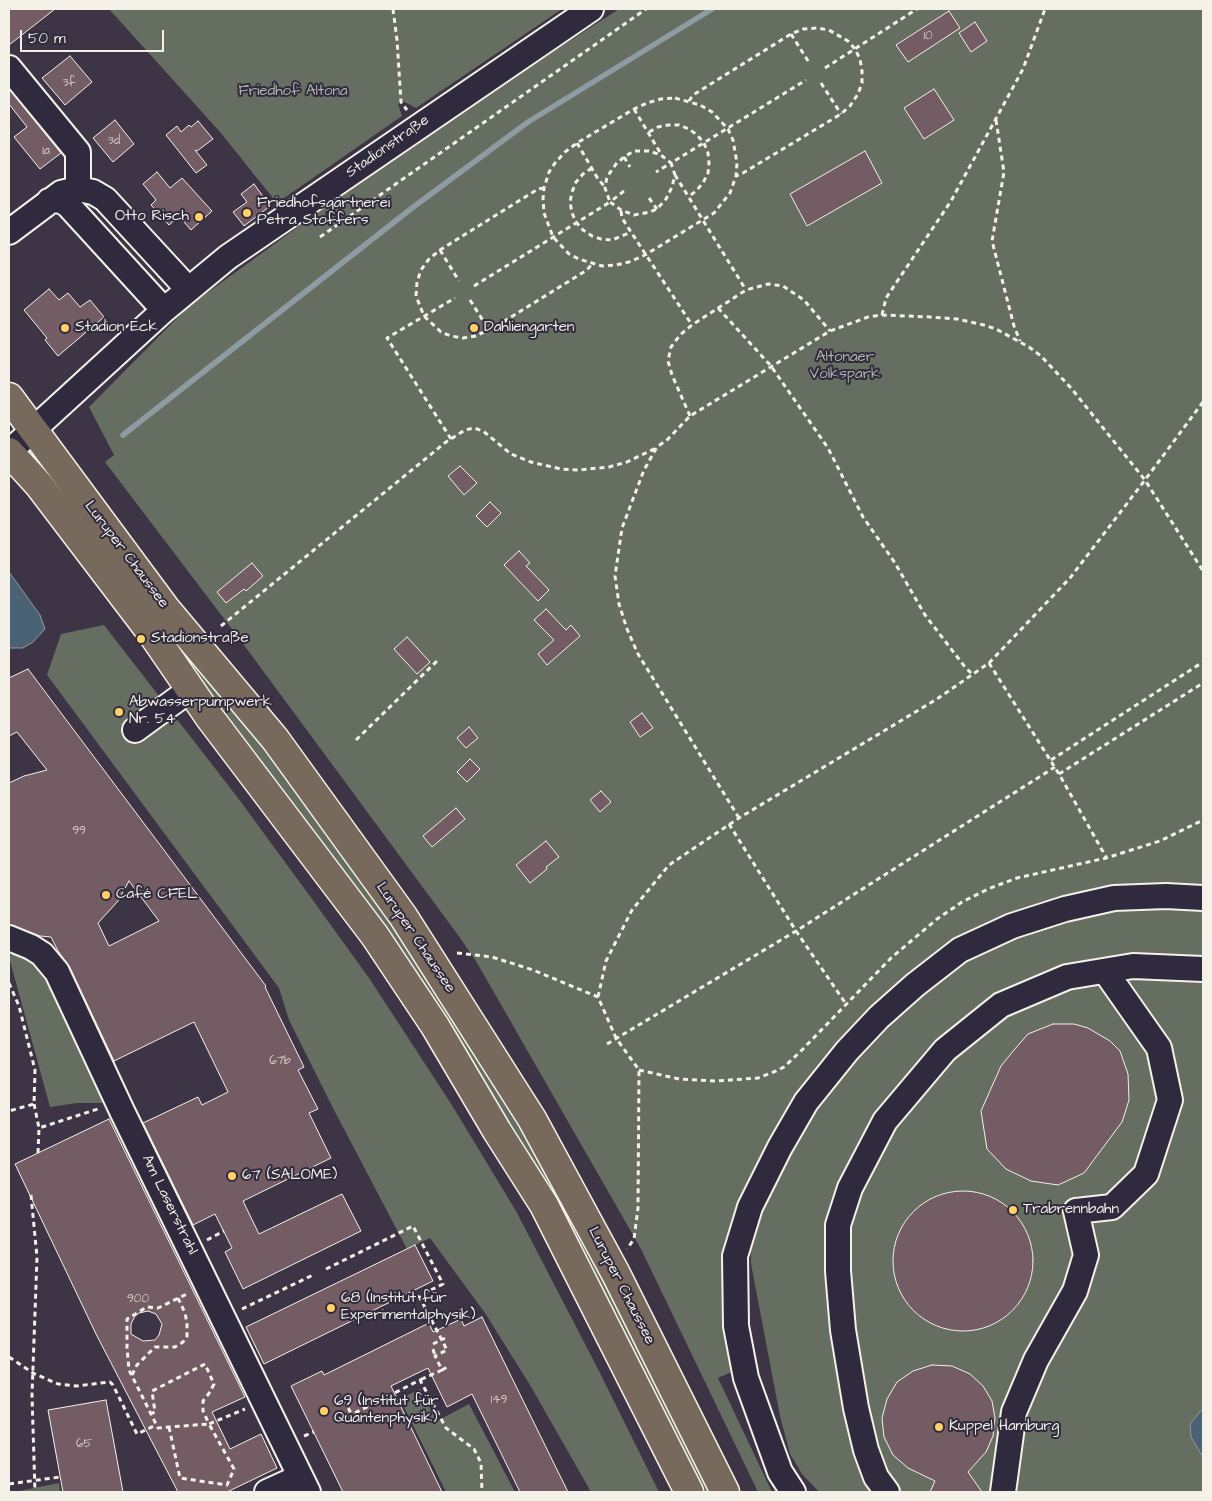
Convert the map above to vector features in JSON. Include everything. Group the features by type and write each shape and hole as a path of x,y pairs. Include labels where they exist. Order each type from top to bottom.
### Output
{"main road":[{"name":"Luruper Chaussee","path":"9,397 166,609 275,739 403,916 532,1120 616,1274 725,1492"},
{"name":"Luruper Chaussee","path":"9,452 44,493 153,635 210,718 375,936 435,1026 497,1131 544,1205 689,1492"}],"street":[{"name":"Stadionstraße","path":"9,452 164,310 228,257 591,9"},
{"path":"9,68 78,152 78,189"},
{"path":"9,232 49,200 61,193 78,189 92,192 106,199 188,289"},
{"path":"49,200 60,200 68,205 164,310"},
{"path":"136,730 191,689"},
{"path":"793,1492 780,1472 746,1378 736,1326 735,1256 750,1207 780,1147 806,1102 847,1051 879,1017 915,984 960,950 1012,926 1065,909 1114,898 1166,896 1203,898"},
{"name":"Am Laserstrahl","path":"9,938 31,946 50,962 57,972 118,1102 304,1484"},
{"path":"886,1492 876,1477 866,1450 856,1408 843,1330 838,1271 838,1225 850,1188 885,1121 945,1050 1001,1005 1067,977 1132,966 1203,969"},
{"path":"1003,1492 1014,1412 1036,1360 1075,1292 1086,1255 1076,1211 1112,1207 1146,1174 1170,1100 1159,1048 1105,971"},
{"path":"267,1492 304,1484"}],"path":[{"path":"393,9 398,40 401,102 410,115"},
{"path":"320,237 646,9"},
{"path":"824,68 917,9"},
{"path":"882,315 886,298 951,201 996,120 1023,69 1046,9"},
{"path":"689,101 693,95 791,34 810,28 829,30 844,38 855,49 860,59 862,83 858,94 850,106 841,114 736,176"},
{"path":"791,34 810,64"},
{"path":"656,172 806,80"},
{"path":"821,83 841,114"},
{"path":"676,98 689,101 712,112 728,129 737,152 736,176 730,193 722,205 702,220 645,255 629,262 616,265 592,264 569,254 553,237 547,226 544,213 544,188 549,172 555,163 577,143 634,109 662,99 676,98"},
{"path":"634,109 661,155 670,163 688,197 746,290"},
{"path":"996,120 1004,172 992,241 1014,326 1020,342"},
{"path":"649,132 658,127 679,125 693,132 704,143 708,153 708,173 703,183 688,197"},
{"path":"577,143 605,188 610,202 621,210 634,215 657,209 666,199 675,175"},
{"path":"605,188 607,177 616,164 634,151 649,151 661,155"},
{"path":"624,157 630,167"},
{"path":"592,168 576,182 572,192 570,202 576,222 583,230 601,239 612,240 631,232"},
{"path":"544,188 538,189 440,250 429,259 421,270 417,282 416,296 424,316 441,332 451,336 463,338 476,336 587,270 592,264"},
{"path":"474,286 610,202 624,191"},
{"path":"649,198 657,209"},
{"path":"621,210 622,218 692,325"},
{"path":"440,250 459,281"},
{"path":"690,416 668,361 671,347 680,335 692,325 746,290 768,284 783,286 804,300 830,331"},
{"path":"451,439 387,338 455,298"},
{"path":"470,300 489,330"},
{"path":"718,308 771,366 828,448 863,517 895,563 925,615 973,675"},
{"path":"221,626 464,430 474,428 483,431 500,446 521,459 546,466 578,470 609,467 627,462 657,447 668,439 690,416 830,331 862,319 882,315 939,317 971,322 996,329 1041,356 1071,388 1145,480 1203,571"},
{"path":"627,1249 634,1240 638,1208 639,1070 616,1038 598,997 606,961 632,910 669,865 729,824 937,699 989,663 1070,578 1203,402"},
{"path":"657,447 644,470 622,528 615,576 618,604 638,654 739,818"},
{"path":"356,740 440,659"},
{"path":"1051,760 1203,662"},
{"path":"989,663 1051,760 1106,858"},
{"path":"1059,774 1203,683"},
{"path":"607,1044 796,931 1055,767"},
{"path":"729,824 796,931 846,1004"},
{"path":"457,953 492,957 533,970 598,997"},
{"path":"9,983 19,1006 35,1070 34,1104 39,1128 38,1153"},
{"path":"39,1128 118,1102"},
{"path":"9,1111 34,1104"},
{"path":"31,1195 37,1257 32,1395 34,1482 36,1492"},
{"path":"326,1269 413,1226 442,1284 419,1296 447,1350 436,1356"},
{"path":"224,1318 313,1275"},
{"path":"189,1292 158,1308 147,1307 126,1319 129,1370 158,1428 209,1424 242,1410"},
{"path":"132,1376 137,1365 155,1347 175,1347 183,1342 187,1336 188,1323 178,1298"},
{"path":"433,1344 445,1338"},
{"path":"433,1349 442,1370"},
{"path":"9,1357 34,1374 58,1384 76,1386 110,1382 137,1434 156,1424"},
{"path":"150,1414 155,1412 152,1391 205,1364 214,1384 203,1401 203,1411 234,1468 227,1485 180,1478 169,1427"},
{"path":"347,1417 449,1366"},
{"path":"420,1380 446,1428 474,1449 481,1463 482,1492"},
{"path":"344,1400 352,1415"},
{"path":"9,1484 60,1477"}],"green space":[{"name":"Friedhof Altona","path":"109,9 562,9 416,108 403,101 398,104 402,116 277,203 220,132"},
{"name":"Altonaer Volkspark","path":"619,9 1203,9 1203,1492 819,1492 802,1474 790,1454 780,1416 751,1264 750,1230 730,1236 723,1261 723,1287 736,1370 718,1378 772,1492 758,1492 641,1249 476,961 241,641 105,462 114,455 89,407 189,306 426,134"},
{"path":"62,486 257,734 353,865 502,1093 562,1195 714,1492 700,1492 580,1252 56,491"},
{"path":"104,625 238,798 312,899 369,978 450,1102 516,1211 659,1492 591,1492 530,1385 485,1313 430,1238 407,1249 289,1020 279,988 47,675 61,634"},
{"path":"14,950 45,972 106,1103 77,1103 50,1107 10,961 10,956"},
{"path":"420,1389 437,1421 469,1404 515,1492 446,1492 400,1399"},
{"path":"59,1483 60,1492 15,1492"}],"water":[{"path":"9,572 40,615 45,629 33,642 23,648 9,648"},
{"path":"1203,1408 1203,1457 1191,1437 1190,1424"}],"building":[{"path":"9,9 55,9 9,45"},
{"path":"949,11 960,28 908,62 896,45"},
{"path":"975,22 987,41 971,52 959,33"},
{"path":"70,56 92,82 65,105 42,78"},
{"path":"9,89 61,153 40,169 14,137 27,127 9,104"},
{"path":"934,89 954,120 924,139 904,108"},
{"path":"115,120 134,144 113,162 93,138"},
{"path":"198,121 213,139 197,151 195,150 207,165 196,173 166,135 177,126 181,132 189,125 191,127"},
{"path":"865,151 882,183 807,226 790,194"},
{"path":"157,172 170,188 182,178 212,211 191,230 179,216 169,225 151,205 156,200 143,184"},
{"path":"254,184 270,206 244,226 233,212 247,202 241,194"},
{"name":"Stadion Eck","path":"49,289 59,300 68,293 80,307 90,300 104,317 58,356 45,340 47,338 24,310"},
{"path":"460,466 477,483 464,495 448,476"},
{"path":"490,502 501,513 487,527 476,516"},
{"path":"519,551 530,563 526,566 549,590 538,601 504,565"},
{"path":"252,563 263,576 246,591 244,589 226,603 217,592"},
{"path":"546,609 566,630 571,625 580,636 547,665 538,654 554,640 534,620"},
{"path":"407,637 430,662 417,674 394,649"},
{"path":"28,669 266,986 304,1067 298,1070 318,1109 309,1113 331,1158 243,1201 259,1234 342,1194 361,1231 243,1289 225,1252 232,1248 215,1214 193,1225 143,1123 198,1097 202,1105 228,1092 194,1022 114,1061 69,966 51,937 40,936 9,925 9,783 24,776 47,770 17,732 9,736 9,678","holes":["129,881 159,921 109,946 98,923 118,901"]},
{"path":"642,713 653,728 640,737 630,722"},
{"path":"469,727 478,738 466,748 457,738"},
{"path":"470,759 480,769 467,782 457,772"},
{"path":"601,791 611,802 600,812 590,800"},
{"path":"456,808 465,819 432,847 423,836"},
{"path":"546,841 559,857 530,883 516,865"},
{"path":"1053,1024 1074,1024 1088,1028 1110,1041 1120,1051 1128,1074 1129,1100 1122,1122 1084,1173 1058,1185 1031,1181 1006,1169 987,1149 981,1111 1001,1066 1014,1050 1028,1034"},
{"path":"109,1119 245,1397 212,1412 230,1449 261,1434 277,1468 227,1492 178,1492 96,1334 15,1164","holes":["148,1311 156,1314 162,1324 159,1335 155,1340 143,1341 131,1334 131,1324 135,1316"]},
{"path":"963,1191 977,1192 990,1196 1013,1211 1028,1234 1032,1247 1032,1275 1028,1288 1013,1311 990,1326 977,1330 963,1331 949,1330 936,1326 913,1311 898,1288 894,1275 893,1261 894,1247 898,1234 913,1211 936,1196 949,1192"},
{"name":"68 (Institut für Experimentalphysik)","path":"415,1245 433,1281 264,1364 246,1327"},
{"path":"482,1317 568,1492 520,1492 472,1394 447,1407 428,1368 391,1386 442,1492 343,1492 291,1386 322,1371 324,1375 429,1323 433,1332 461,1319 464,1326"},
{"name":"Kuppel Hamburg","path":"932,1365 952,1366 970,1374 983,1386 992,1401 995,1418 993,1436 986,1452 968,1472 982,1492 930,1492 935,1481 908,1468 893,1455 884,1437 882,1418 887,1399 897,1382 913,1371"},
{"path":"106,1400 123,1492 63,1492 48,1410"}],"waterway":[{"path":"123,435 412,208 528,122 712,9"}],"place":[{"name":"Friedhofsgärtnerei Petra Stoffers","path":"247,213"},
{"name":"Otto Risch","path":"199,217"},
{"name":"Stadion Eck","path":"65,328"},
{"name":"Dahliengarten","path":"474,328"},
{"name":"Stadionstraße","path":"141,639"},
{"name":"Abwasserpumpwerk Nr. 54","path":"119,712"},
{"name":"Café CFEL","path":"106,895"},
{"name":"67 (SALOME)","path":"232,1176"},
{"name":"Trabrennbahn","path":"1013,1210"},
{"name":"68 (Institut für Experimentalphysik)","path":"331,1308"},
{"name":"69 (Institut für Quantenphysik)","path":"324,1411"},
{"name":"Kuppel Hamburg","path":"939,1427"}]}
